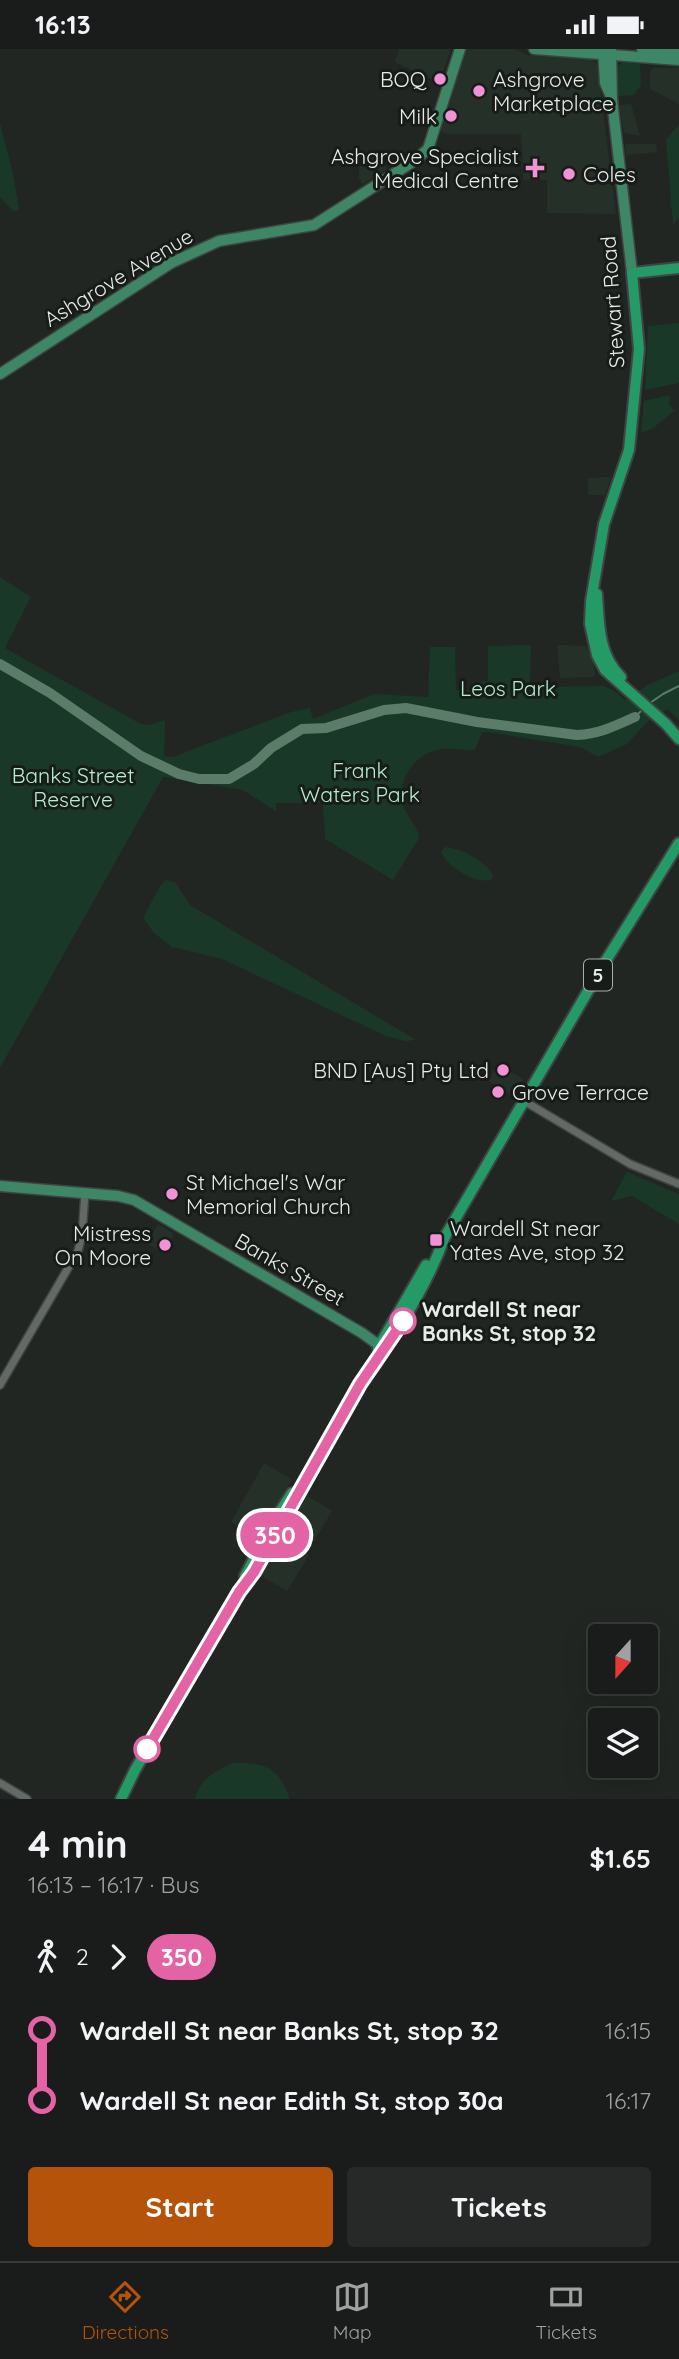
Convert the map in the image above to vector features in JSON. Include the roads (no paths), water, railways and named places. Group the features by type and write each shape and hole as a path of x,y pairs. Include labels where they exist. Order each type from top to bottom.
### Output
{"highway":[{"path":"632,272 679,268"},
{"name":"Stewart Road","path":"632,272 639,354 631,435 628,458 606,517 597,581 595,636 612,667 633,692 665,719 679,727"},
{"name":"Stewart Road","path":"665,719 679,739"},
{"name":"5","path":"121,1799 135,1770 239,1592 247,1570 267,1533 304,1480 365,1376 368,1366 421,1290 446,1236 676,847 679,833"},
{"name":"5","path":"114,1799 135,1770"}],"main road":[{"name":"Ashgrove Avenue","path":"0,374 148,276 183,257 219,241 314,225 414,161 428,149 460,49"},
{"path":"534,49 607,52 679,60"},
{"path":"642,49 679,52"},
{"name":"Stewart Road","path":"607,52 605,83 612,100 632,272"},
{"name":"Banks Street","path":"0,1186 118,1196 134,1200 384,1345"}],"street":[{"path":"524,1101 630,1164 679,1184"},
{"path":"0,1385 78,1251 85,1193"},
{"path":"0,1783 27,1799"}],"waterway":[{"path":"0,664 50,693 141,756 179,774 199,779 229,779 302,729 326,728 384,710 406,708 477,722 577,735 600,731 635,717"},
{"path":"650,703 679,686"},
{"path":"635,717 643,709"}],"place":[{"name":"BOQ","path":"440,79"},
{"name":"Ashgrove Marketplace","path":"479,91"},
{"name":"Milk","path":"451,116"},
{"name":"Ashgrove Specialist Medical Centre","path":"535,168"},
{"name":"Coles","path":"569,174"},
{"name":"BND [Aus] Pty Ltd","path":"503,1070"},
{"name":"Grove Terrace","path":"498,1092"},
{"name":"St Michael's War Memorial Church","path":"172,1194"},
{"name":"Wardell St near Yates Ave, stop 32","path":"436,1240"},
{"name":"Mistress On Moore","path":"165,1245"},
{"name":"Wardell St near Banks St, stop 32","path":"403,1321"}],"park label":[{"name":"Leos Park","path":"508,688"},
{"name":"Frank Waters Park","path":"360,782"},
{"name":"Banks Street Reserve","path":"73,787"}]}
